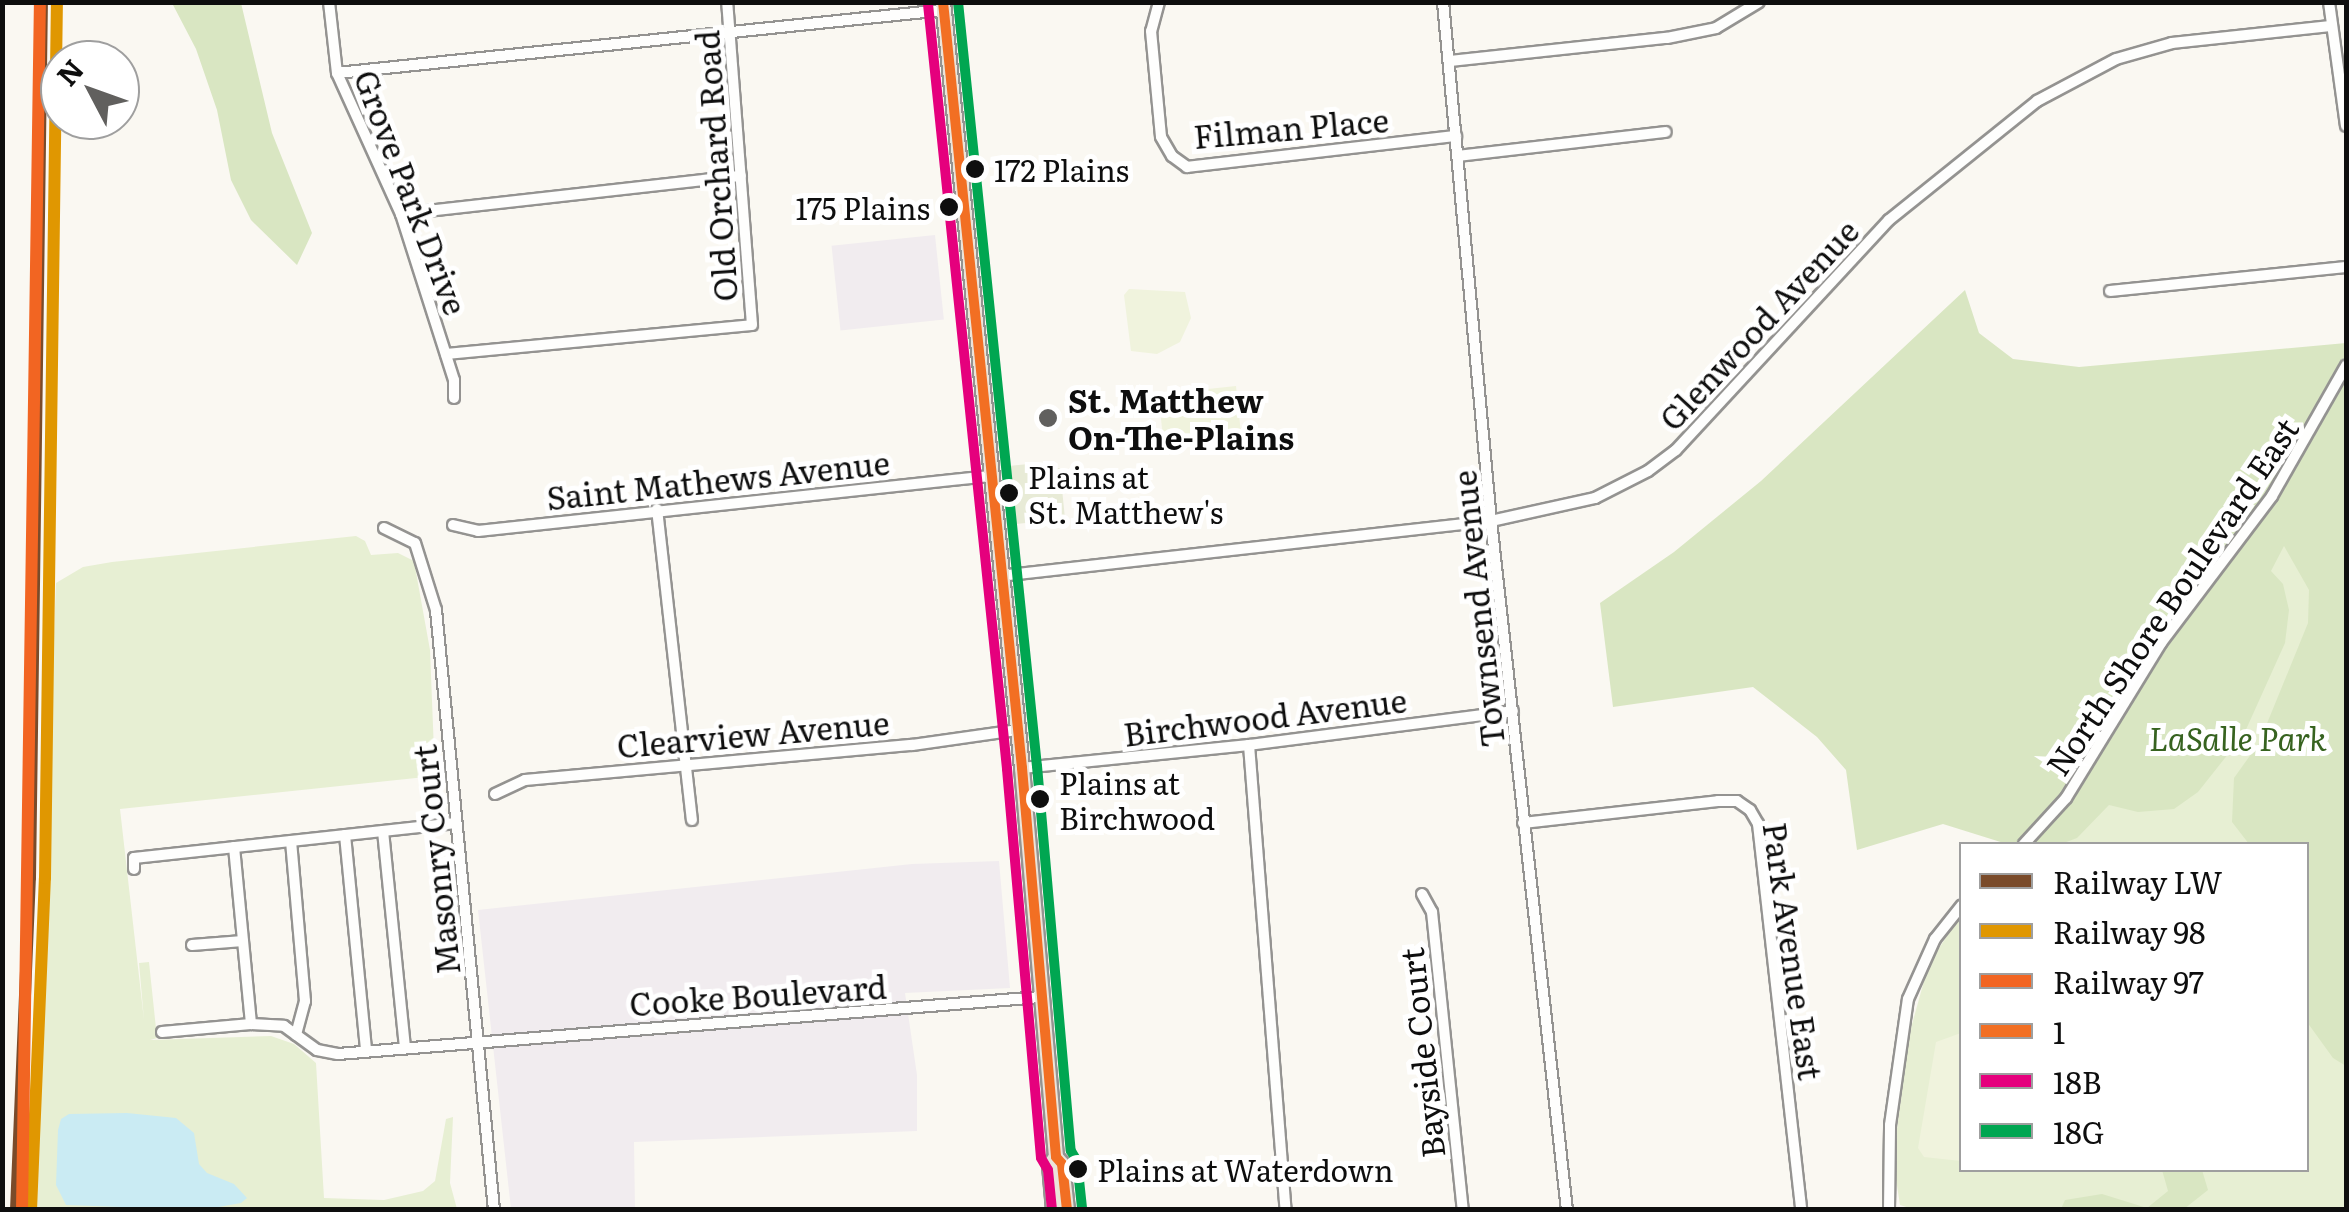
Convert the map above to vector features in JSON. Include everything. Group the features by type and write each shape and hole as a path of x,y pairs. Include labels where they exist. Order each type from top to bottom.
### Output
{"main road":[{"path":"944,6 1022,768 1056,1157 1062,1164 1067,1210"},
{"path":"1054,1210 1050,1165 1056,1157"}],"street":[{"name":"Grove Park Drive","path":"330,2 337,73 401,214 454,380 454,398"},
{"name":"Old Orchard Road","path":"446,354 752,325 727,2"},
{"name":"Filman Place","path":"1159,2 1151,31 1161,138 1172,156 1187,166 1456,136"},
{"name":"Townsend Avenue","path":"1443,2 1492,520 1567,1210"},
{"path":"1450,61 1667,38 1716,28 1759,2"},
{"path":"2329,2 2346,126"},
{"path":"337,73 730,34 944,6"},
{"name":"Glenwood Avenue","path":"1000,576 1492,520 1595,498 1662,460 1706,421 1916,193 2066,82 2116,60 2172,43 2330,26"},
{"path":"1458,156 1666,132"},
{"path":"401,214 741,176"},
{"path":"2110,291 2346,267"},
{"name":"North Shore Boulevard East","path":"2026,842 2066,798 2161,643 2272,496 2346,366"},
{"name":"Saint Mathews Avenue","path":"453,526 478,531 990,476"},
{"path":"657,510 692,820"},
{"name":"Masonry Court","path":"384,528 415,544 436,610 494,1210"},
{"name":"Birchwood Avenue","path":"1022,768 1250,746 1513,711"},
{"name":"Clearview Avenue","path":"496,794 525,780 912,744 1017,730"},
{"path":"1250,746 1286,1210"},
{"name":"Park Avenue East","path":"1524,822 1718,801 1737,800 1750,810 1758,824 1801,1210"},
{"path":"134,869 134,858 456,823"},
{"path":"384,831 405,1048"},
{"path":"346,835 366,1051"},
{"path":"291,840 305,1001 296,1035"},
{"path":"234,847 251,1024"},
{"name":"Bayside Court","path":"1422,894 1432,912 1463,1210"},
{"path":"1889,1210 1890,1125 1908,999 1935,939 1959,909"},
{"path":"192,945 243,941"},
{"name":"Cooke Boulevard","path":"162,1032 251,1024 284,1026 317,1050 366,1051 1040,997"}],"shaded area":[{"path":"935,235 944,320 840,330 832,246"},
{"path":"999,861 1010,988 905,993 917,1075 917,1131 634,1142 635,1209 511,1209 478,910 912,864"}],"green space":[{"path":"172,3 241,3 272,133 312,233 297,265 251,220 231,180 217,110 196,49"},
{"path":"1129,289 1185,292 1191,318 1180,342 1157,354 1131,351 1124,295"},
{"path":"1965,290 1979,333 2013,359 2079,367 2346,343 2346,1066 2333,1058 2309,1025 2309,842 2247,842 2232,822 2234,778 2259,743 2308,623 2309,590 2284,546 2271,571 2283,584 2289,610 2285,643 2244,734 2198,792 2174,809 2138,812 2109,805 2077,838 2066,842 2001,842 1943,824 1857,850 1846,770 1817,737 1753,687 1613,707 1600,603 1674,552 1761,481"},
{"name":"LaSalle Park","path":"2346,383 2346,1209 1916,1210 1900,1205 1893,1160 1909,1035 1929,963 1959,918 1959,1172 2309,1172 2309,842 2034,842"},
{"path":"1236,386 1241,433 1163,441 1158,394"},
{"path":"1048,462 1050,469 1060,468 1065,519 1015,524 1009,466"},
{"path":"356,536 365,541 371,555 398,553 414,561 430,650 435,776 120,809 144,1020 139,963 149,962 157,1038 150,1040 271,1036 294,1044 316,1063 324,1198 384,1200 423,1191 435,1181 446,1119 453,1117 450,1183 457,1209 31,1210 56,583 83,567 112,562"},
{"path":"1959,1034 1959,1161 1924,1157 1918,1148 1936,1042"},
{"path":"2163,1172 2203,1172 2208,1190 2184,1209 2061,1209 2065,1200 2102,1194 2147,1208 2168,1191"}],"water":[{"path":"127,1113 176,1118 194,1133 199,1164 207,1173 234,1184 247,1198 241,1203 202,1210 66,1205 56,1185 58,1130 61,1119 69,1114"}],"rail line":[{"name":"97","path":"22,1210 40,2"},
{"name":"LW","path":"16,1210 30,878 42,2"},
{"name":"98","path":"31,1210 45,878 57,2"}],"transit line":[{"name":"1","path":"943,2 1022,768 1056,1157 1062,1164 1067,1210"},
{"name":"18G","path":"958,2 1037,766 1071,1151 1077,1161 1082,1208"},
{"name":"18B","path":"928,4 1007,769 1041,1158 1048,1170 1052,1210"}],"place":[{"name":"172 Plains","path":"975,169"},
{"name":"175 Plains","path":"949,207"},
{"name":"St. Matthew On-The-Plains","path":"1048,418"},
{"name":"Plains at St. Matthew's","path":"1009,493"},
{"name":"Plains at Birchwood","path":"1040,799"},
{"name":"Plains at Waterdown","path":"1078,1169"}]}
